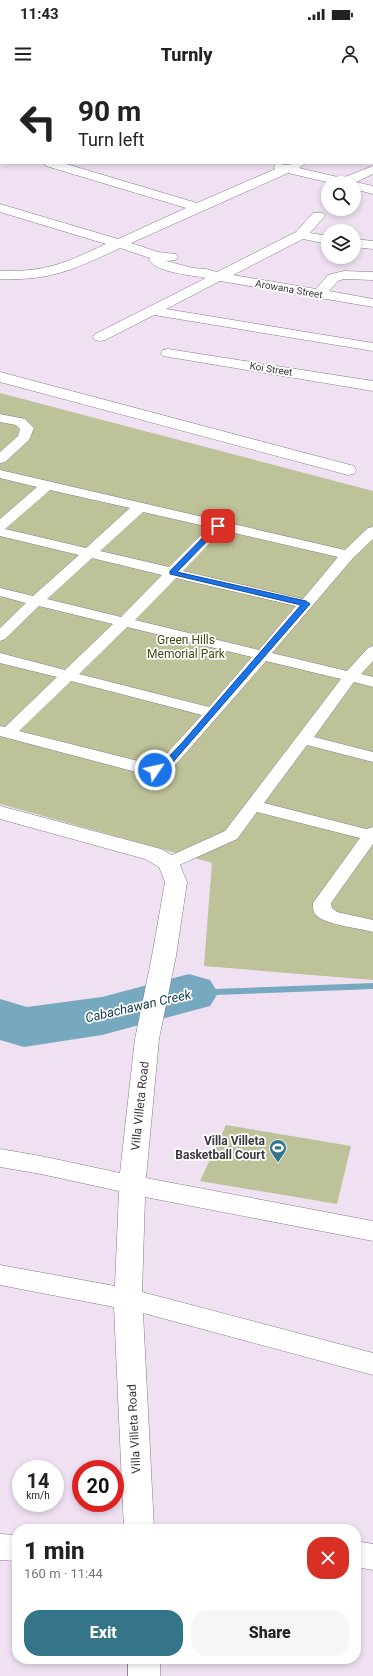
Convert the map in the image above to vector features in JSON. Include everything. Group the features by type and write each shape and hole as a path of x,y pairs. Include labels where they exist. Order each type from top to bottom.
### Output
{"street":[{"path":"53,164 198,206"},
{"path":"270,164 321,176"},
{"path":"0,275 31,276 53,272 70,266 198,206 297,164"},
{"path":"361,176 373,170"},
{"path":"361,187 373,190"},
{"path":"0,208 117,243"},
{"path":"100,337 153,311 213,275 301,235 318,216"},
{"path":"301,235 321,239"},
{"name":"Arowana Street","path":"117,243 157,256 156,260 159,263 192,272 373,303"},
{"path":"361,244 373,245"},
{"path":"319,294 333,278 344,275 359,274 373,276"},
{"path":"153,311 373,347"},
{"name":"Koi Street","path":"168,353 373,386"},
{"path":"0,377 348,470"},
{"path":"0,812 153,854 169,863"},
{"name":"Villa Villeta Road","path":"138,1524 128,1299 132,1186 147,1039 164,956 176,882 169,863"},
{"path":"0,1158 41,1164 132,1186 373,1231"},
{"path":"0,1276 128,1299 373,1364"},
{"path":"0,1547 12,1548"},
{"path":"361,1555 373,1557"},
{"path":"144,1664 144,1676"}],"lane":[{"path":"0,418 20,422 27,428 24,437 0,459"},
{"path":"0,474 46,486 348,555"},
{"path":"0,526 46,486"},
{"path":"0,636 37,600 140,507"},
{"path":"4,732 68,676 125,621 218,526"},
{"path":"4,732 155,770 164,767 348,555 373,531"},
{"path":"0,532 306,604"},
{"path":"0,592 373,682"},
{"path":"169,863 231,836 351,676 373,651"},
{"path":"0,658 212,713"},
{"path":"304,739 373,757"},
{"path":"253,806 372,834 322,903 323,911 331,916 373,926"}],"green space":[{"name":"Green Hills Memorial Park","path":"0,393 373,491 373,980 204,966 212,863 0,804"},
{"name":"Villa Villeta Basketball Court","path":"226,1125 351,1146 337,1204 200,1181"}],"waterway":[{"name":"Cabachawan Creek","path":"189,993 373,986"},
{"name":"Cabachawan Creek","path":"0,1019 24,1027 102,1016 189,993"}],"place":[{"name":"Villa Villeta Basketball Court","path":"278,1163"}],"route":[{"path":"155,770 164,767 306,604 172,573 218,526"}]}
